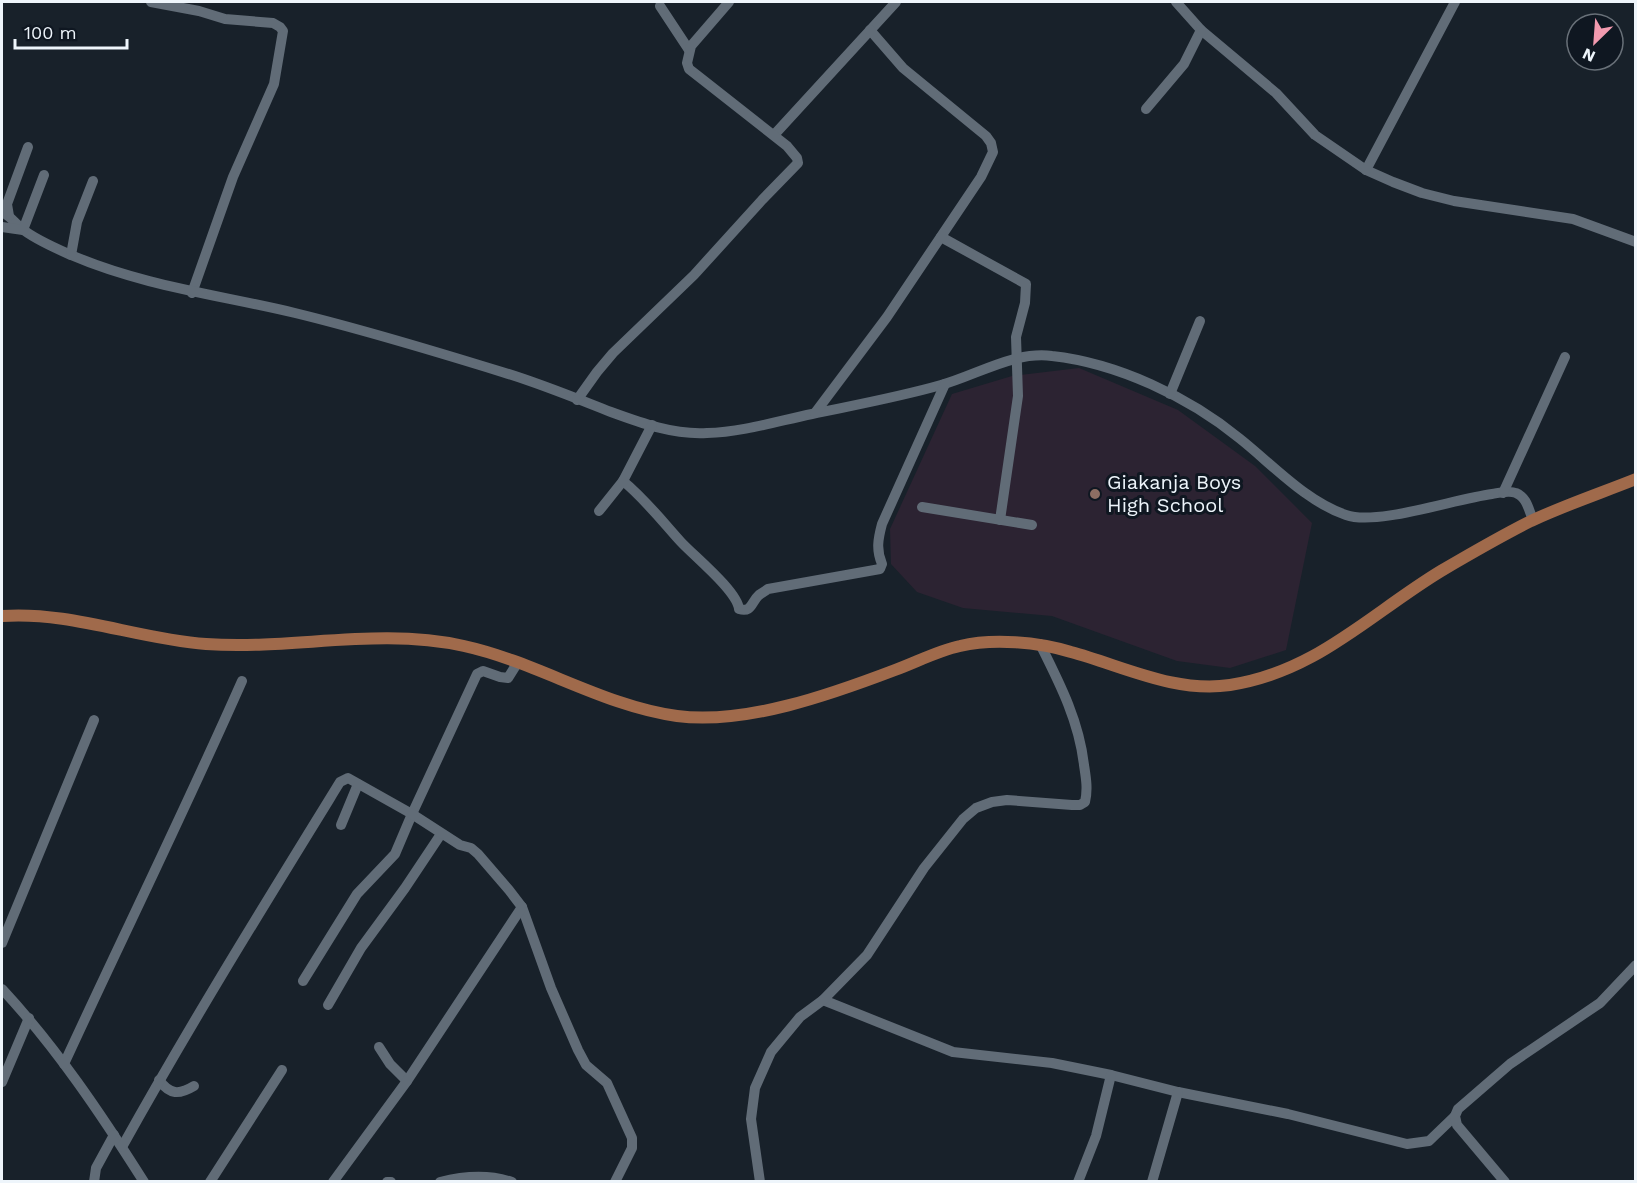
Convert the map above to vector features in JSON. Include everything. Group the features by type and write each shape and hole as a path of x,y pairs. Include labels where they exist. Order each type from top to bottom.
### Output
{"main road":[{"path":"2,616 54,617 168,640 204,644 237,645 365,638 415,638 487,651 612,699 656,712 680,716 715,717 760,711 841,690 962,645 985,643 1040,644 1074,652 1117,668 1169,683 1224,686 1274,674 1322,652 1439,572 1533,520 1635,479"}],"street":[{"path":"151,2 199,11 225,19 273,23 283,31 274,84 233,177 192,292"},
{"path":"578,400 613,353 694,275 796,166 797,158 774,135 689,69 686,60 689,50 729,2"},
{"path":"774,135 896,2"},
{"path":"1176,2 1201,30 1276,93 1315,135 1366,170 1422,193 1454,201 1573,219 1635,242"},
{"path":"1366,170 1455,2"},
{"path":"660,6 689,50"},
{"path":"815,413 887,317 981,177 993,148 986,136 903,68 870,30"},
{"path":"1146,109 1184,64 1201,30"},
{"path":"28,147 5,214 23,230 71,255 135,278 294,313 382,337 502,372 652,425 687,434 709,433 902,396 1035,354 1085,362 1115,371 1170,394 1211,417 1235,434 1303,491 1348,516 1359,519 1386,516 1473,496 1517,493 1523,497 1533,520"},
{"path":"23,230 44,174"},
{"path":"71,255 77,222 93,181"},
{"path":"2,227 23,230"},
{"path":"940,237 1026,284 1025,303 1016,337 1018,396 1000,520"},
{"path":"1170,394 1200,321"},
{"path":"1503,493 1564,357"},
{"path":"623,480 644,498 670,530 717,576 739,603 740,609 746,611 757,597 768,589 880,569 882,564 878,553 882,524 945,384"},
{"path":"599,511 623,480 652,425"},
{"path":"922,507 1032,525"},
{"path":"760,1182 751,1119 755,1088 771,1052 800,1017 823,1000 867,955 924,868 963,819 976,808 992,802 1007,800 1080,805 1085,802 1088,792 1082,746 1066,696 1040,644"},
{"path":"303,981 357,894 395,854 477,674 483,671 508,678 518,662"},
{"path":"64,1064 190,798 242,681"},
{"path":"2,943 94,720"},
{"path":"122,1147 257,915 340,782 348,778 412,814 460,845 471,848 522,907 551,988 578,1050 586,1065 607,1083 632,1138 632,1148 615,1182"},
{"path":"341,825 358,784"},
{"path":"328,1005 360,948 405,888 441,834"},
{"path":"333,1182 407,1081 522,907"},
{"path":"823,1000 953,1052 1052,1064 1111,1075 1178,1092 1288,1114 1407,1144 1429,1141 1455,1116 1462,1104 1510,1064 1600,1003 1635,965"},
{"path":"2,989 29,1018 64,1064 144,1182"},
{"path":"2,1082 29,1018"},
{"path":"379,1047 390,1064 407,1081"},
{"path":"210,1182 282,1070"},
{"path":"1078,1182 1096,1136 1111,1075"},
{"path":"159,1080 177,1093 182,1093 194,1086"},
{"path":"1152,1182 1178,1092"},
{"path":"1455,1116 1457,1125 1463,1133 1505,1182"},
{"path":"94,1182 96,1168 114,1135"},
{"path":"440,1182 485,1176 512,1182"}],"shaded area":[{"name":"Giakanja Boys High School","path":"1079,368 1178,410 1255,466 1312,523 1286,650 1230,668 1177,661 1052,616 963,608 917,592 891,564 890,529 952,394 1012,376"}],"place":[{"name":"Giakanja Boys High School","path":"1095,494"}]}
